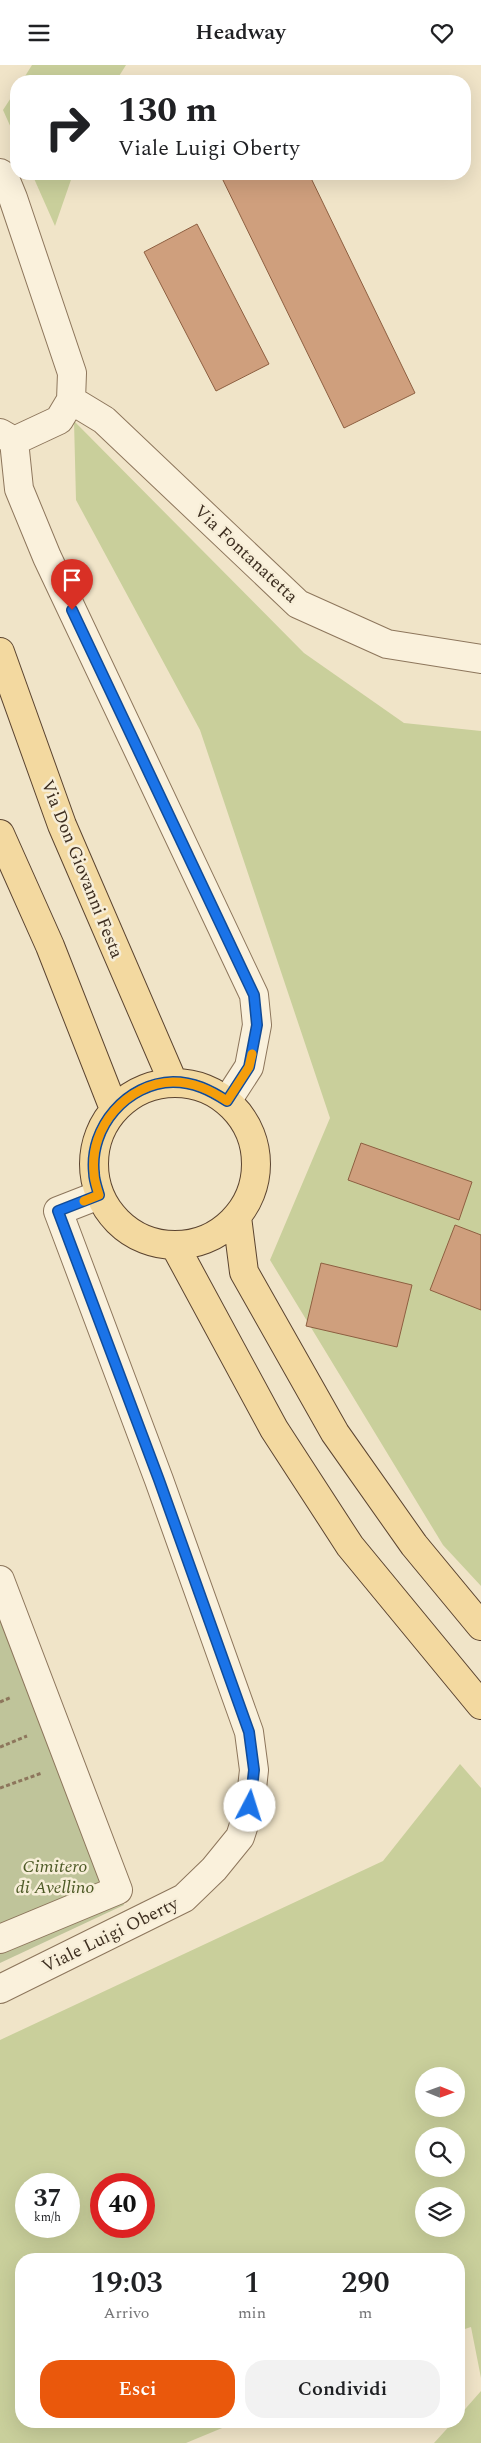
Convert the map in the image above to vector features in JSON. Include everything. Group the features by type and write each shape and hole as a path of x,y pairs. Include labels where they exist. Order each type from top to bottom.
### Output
{"main road":[{"name":"Via Don Giovanni Festa","path":"0,651 62,825 173,1082"},
{"path":"0,834 50,946 114,1109"},
{"path":"173,1082 192,1084 210,1091 227,1101 244,1120 254,1144 256,1170 250,1195 237,1217 220,1233 198,1243 175,1246 151,1243 129,1232 112,1216 99,1195 94,1173 94,1150 102,1128 114,1109 131,1095 151,1086 173,1082"},
{"path":"237,1217 244,1272 335,1433 414,1545 481,1626"},
{"path":"175,1246 274,1429 350,1546 481,1705"}],"street":[{"path":"0,173 4,176 13,198 72,373 71,400 59,420 7,437 19,489 47,557 254,995 257,1025 249,1067 227,1101"},
{"name":"Via Fontanatetta","path":"71,400 104,421 298,604 386,643 481,659"},
{"name":"Viale Luigi Oberty","path":"0,1989 184,1898 214,1869 240,1837 250,1806 254,1770 249,1732 159,1480 58,1211 99,1195"},
{"path":"0,1580 118,1890 0,1939"}],"path":[{"path":"0,1788 70,1762"}],"green space":[{"path":"32,65 126,65 120,75 26,75"},
{"path":"10,99 10,126 3,110"},
{"path":"35,180 71,180 55,226"},
{"path":"74,421 304,653 404,723 481,731 481,1586 443,1545 270,1260 330,1118 200,730 76,500"},
{"name":"Cimitero di Avellino","path":"0,1569 124,1905 0,1963"},
{"path":"460,1764 481,1788 481,2378 471,2327 465,2329 465,2253 15,2253 15,2428 222,2428 186,2443 0,2443 0,2040 383,1861"},
{"path":"481,2391 481,2443 434,2443 448,2428 465,2428 465,2409"}],"building":[{"path":"223,180 312,180 415,393 344,428"},
{"path":"197,224 269,364 216,391 144,252"},
{"path":"361,1143 472,1182 459,1220 348,1180"},
{"path":"455,1225 481,1235 481,1310 430,1290"},
{"path":"321,1263 412,1285 397,1347 306,1326"}],"slow traffic":[{"path":"84,1201 99,1195 94,1173 94,1150 102,1128 114,1109 131,1095 141,1090 173,1082 192,1084 210,1091 227,1101 249,1067 252,1054"}],"route":[{"path":"72,610 254,995 257,1025 249,1067 227,1101 210,1091 192,1084 173,1082 151,1086 131,1095 114,1109 102,1128 94,1150 94,1173 99,1195 58,1211 159,1480 249,1732 254,1770 250,1806"}]}
